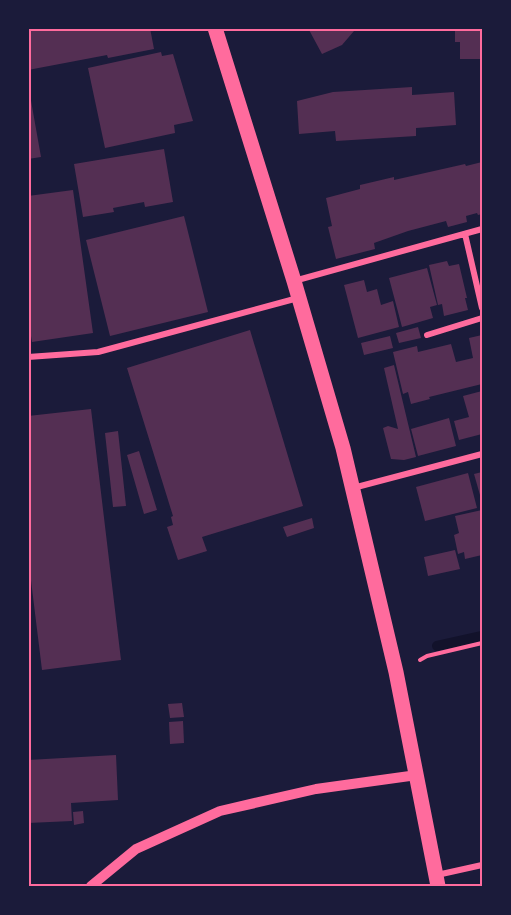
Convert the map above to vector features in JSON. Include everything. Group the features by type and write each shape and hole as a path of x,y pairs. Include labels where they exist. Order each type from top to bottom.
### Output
{"main road":[{"path":"215,28 294,281 343,448 396,672 437,881"}],"street":[{"path":"294,281 483,230"},
{"path":"465,234 483,308"},
{"path":"28,357 98,352 298,298"},
{"path":"427,335 483,318"},
{"path":"353,489 483,454"},
{"path":"91,886 136,849 220,812 316,789 417,774"},
{"path":"437,881 483,865"}],"path":[{"path":"396,672 427,656 483,643"}],"building":[{"path":"28,28 150,28 154,49 108,58 107,55 28,70"},
{"path":"308,28 352,28 354,31 342,45 322,54"},
{"path":"455,28 482,28 482,59 460,59 460,42 455,42"},
{"path":"161,52 162,56 173,54 193,121 174,125 175,133 105,148 88,68"},
{"path":"412,87 412,95 454,92 456,125 416,128 416,136 336,141 335,131 299,134 297,101 333,92"},
{"path":"28,95 30,95 41,157 28,159"},
{"path":"164,149 173,202 145,207 144,202 113,208 114,212 83,217 74,164"},
{"path":"482,162 482,214 466,216 467,222 448,227 446,221 408,231 374,243 375,249 336,259 328,227 332,226 326,198 360,189 360,185 394,177 394,180"},
{"path":"73,190 93,333 32,342 28,318 28,196"},
{"path":"184,216 208,312 110,336 86,240"},
{"path":"447,261 449,266 459,264 468,310 444,316 442,304 438,305 429,265"},
{"path":"427,268 437,305 430,307 433,318 402,327 389,278"},
{"path":"364,280 367,292 377,289 381,305 393,301 399,327 358,338 344,285"},
{"path":"418,327 421,338 399,343 396,333"},
{"path":"250,330 303,506 202,537 207,551 178,560 167,527 173,525 171,517 173,516 127,368"},
{"path":"482,335 482,384 429,397 430,399 411,404 408,392 403,394 393,352 417,346 418,352 451,344 456,362 473,358 469,338"},
{"path":"390,336 393,348 364,355 361,343"},
{"path":"394,365 416,457 404,460 391,459 383,428 388,426 398,429 384,368"},
{"path":"482,391 482,434 459,440 454,421 469,417 463,396"},
{"path":"91,409 121,660 42,670 28,556 28,416"},
{"path":"449,418 456,446 418,456 411,429"},
{"path":"118,431 126,506 113,507 105,433"},
{"path":"139,451 157,510 144,514 127,455"},
{"path":"482,472 482,502 474,474"},
{"path":"468,473 477,508 425,521 416,487"},
{"path":"482,510 482,555 465,559 464,552 458,554 454,535 459,533 455,516"},
{"path":"312,518 314,528 287,537 283,527"},
{"path":"455,550 460,569 428,576 424,557"},
{"path":"182,703 184,717 170,718 168,704"},
{"path":"183,721 184,743 170,744 169,722"},
{"path":"116,755 118,800 71,803 72,821 28,823 28,760"},
{"path":"83,811 84,823 74,825 73,812"}],"waterway":[{"path":"437,646 482,636"}]}
